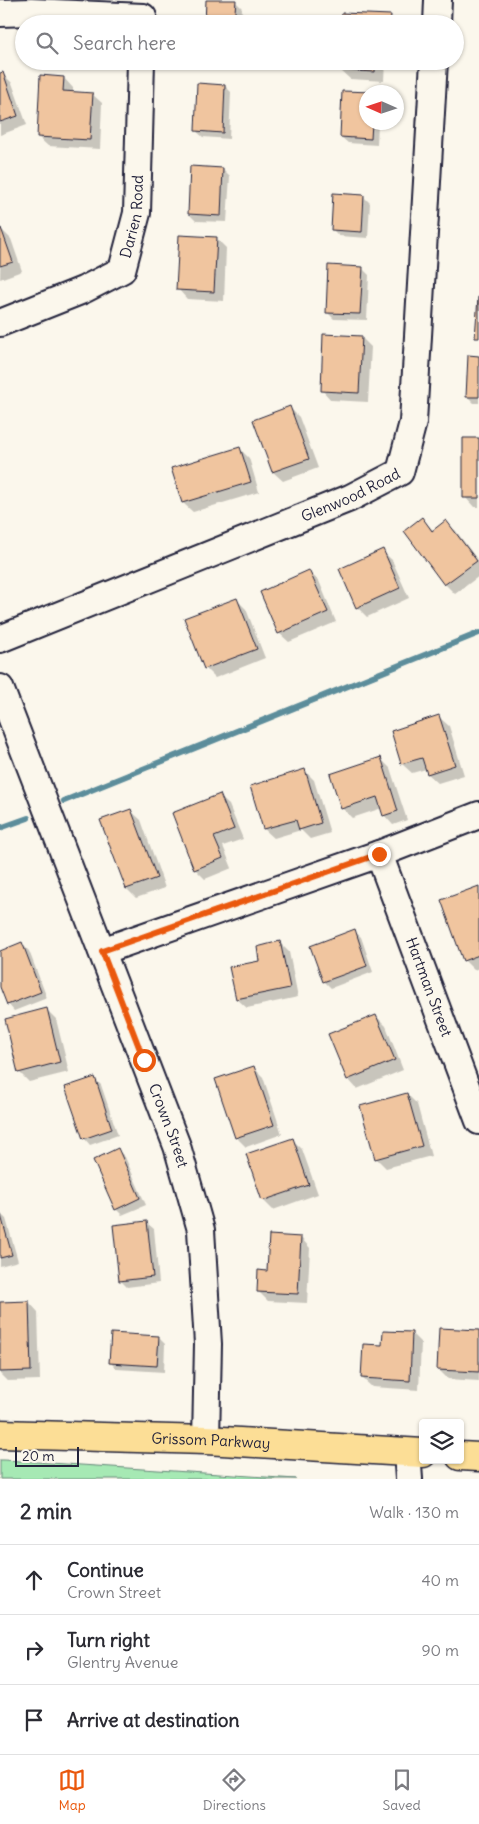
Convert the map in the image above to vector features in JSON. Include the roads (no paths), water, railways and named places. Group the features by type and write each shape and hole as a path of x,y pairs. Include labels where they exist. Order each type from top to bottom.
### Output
{"main road":[{"name":"Grissom Parkway","path":"0,1434 206,1440 415,1453"},
{"path":"464,1456 479,1457"}],"street":[{"path":"437,15 438,0"},
{"path":"0,13 143,13"},
{"name":"Darien Road","path":"0,323 83,290 122,270 136,213 142,70"},
{"name":"Glenwood Road","path":"0,639 350,498 400,472 413,422 433,70"},
{"name":"Crown Street","path":"0,688 177,1146 201,1230 208,1344 206,1440"},
{"path":"102,951 379,854 479,815"},
{"name":"Hartman Street","path":"379,854 479,1121"},
{"path":"409,1479 415,1453"}],"waterway":[{"path":"64,801 479,633"},
{"path":"0,828 28,818"}]}
